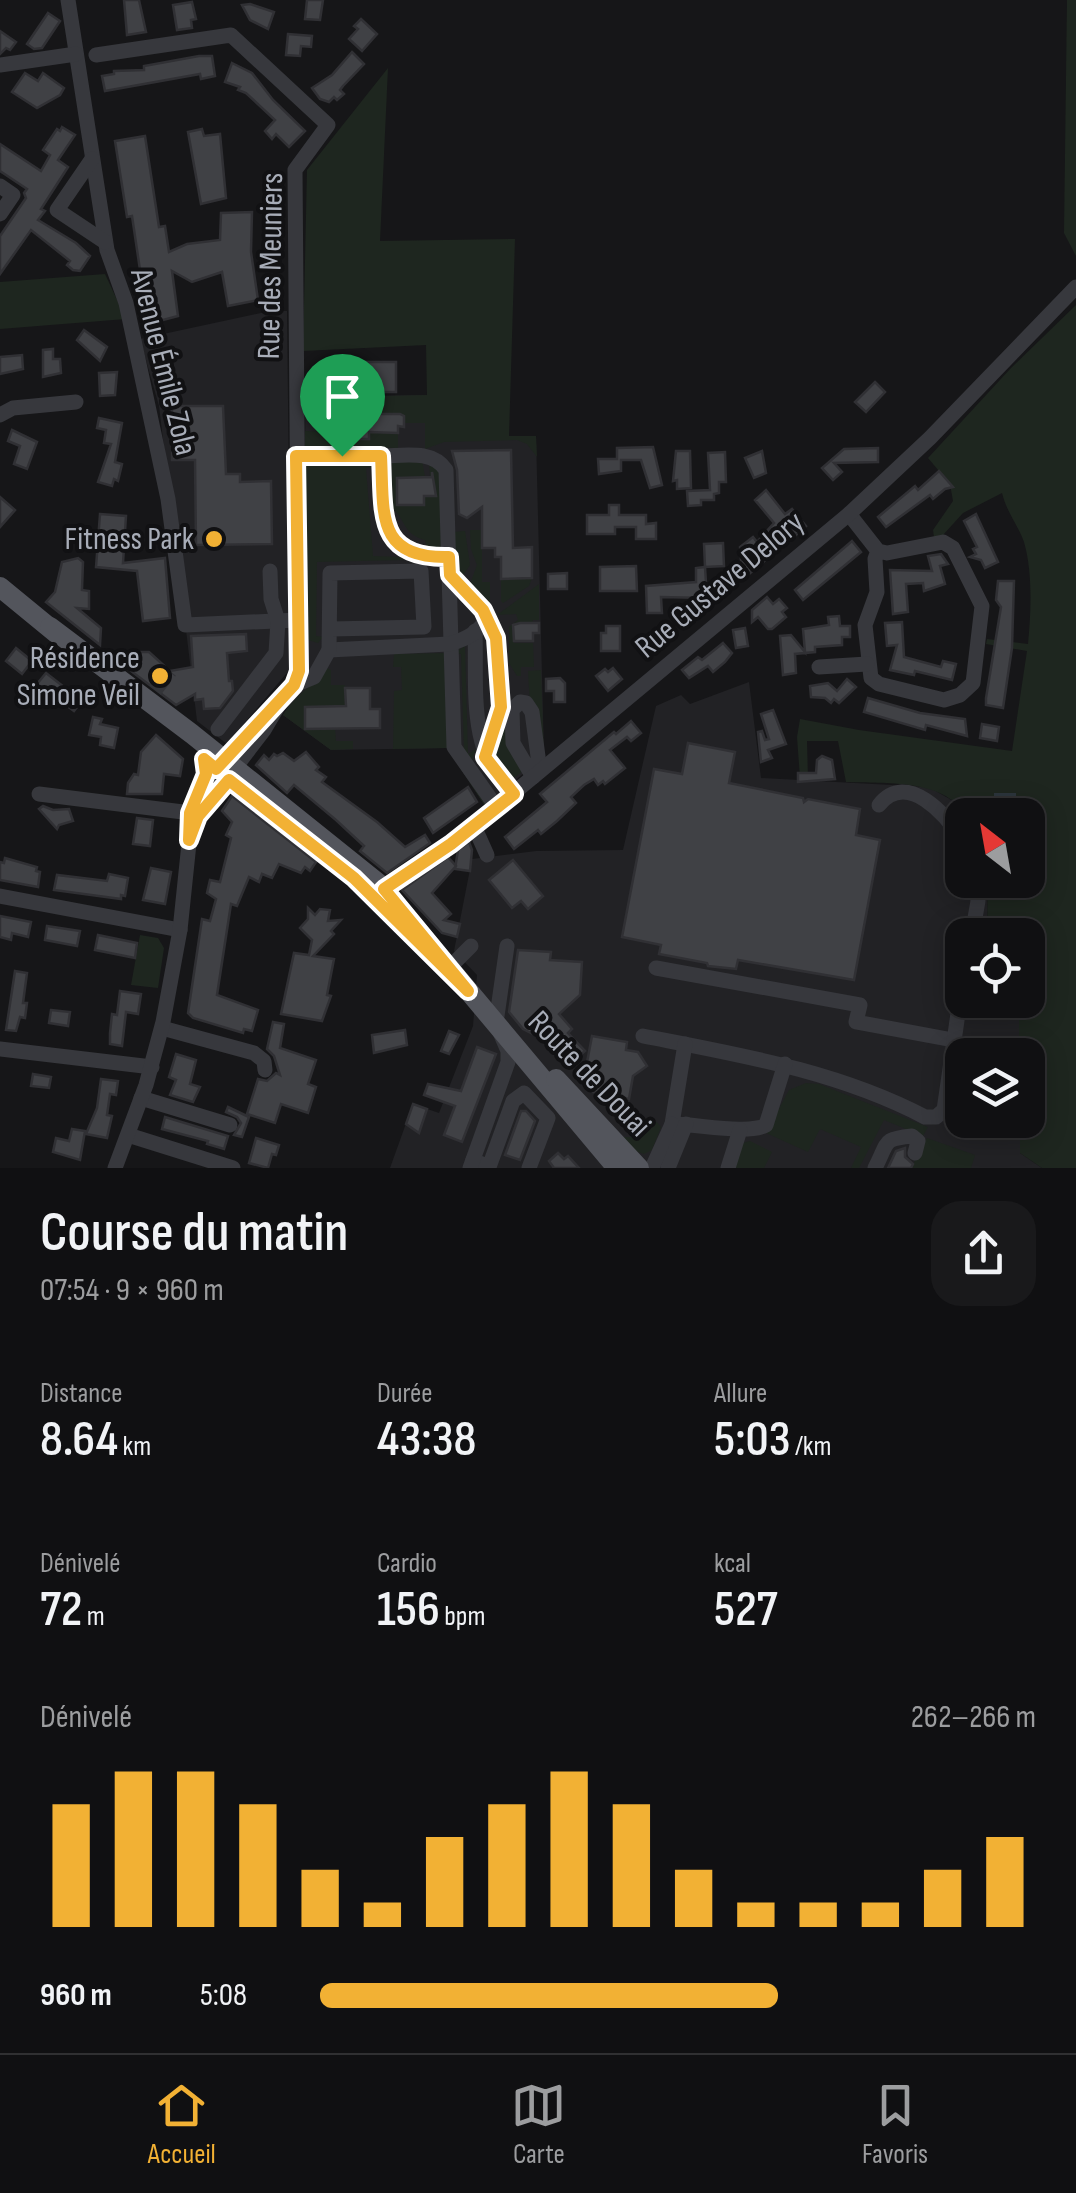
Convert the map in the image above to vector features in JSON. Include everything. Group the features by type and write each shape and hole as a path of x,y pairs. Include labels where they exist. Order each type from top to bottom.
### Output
{"main road":[{"path":"0,587 127,698 222,767 378,893 496,1023 617,1168"},
{"path":"50,627 151,694 222,767"},
{"name":"Route de Douai","path":"496,1023 567,1090 639,1168"}],"street":[{"name":"Avenue Émile Zola","path":"68,0 106,249 126,303 145,390 169,508 185,624 298,620"},
{"name":"Rue des Meuniers","path":"96,55 231,36 239,39 328,125 295,170 300,664 294,685"},
{"path":"0,65 76,54"},
{"path":"92,159 57,210 106,249"},
{"path":"0,186 13,195 0,214"},
{"name":"Rue Gustave Delory","path":"378,893 514,794 848,514 930,438 1076,287"},
{"path":"0,415 13,408 76,402"},
{"path":"296,456 428,456 442,463 447,477 454,747 496,808"},
{"path":"381,456 385,526 392,540 404,549 449,557"},
{"path":"848,514 878,551 887,553 948,543 977,591 983,620 973,682 955,698 938,699 879,684 871,678 865,625 876,592 878,551"},
{"path":"218,729 276,653 278,621 271,599 270,571"},
{"path":"189,840 222,767 294,685 314,677 329,650 330,573 421,571 424,627 331,629"},
{"path":"450,575 488,618 500,655 501,707 485,757"},
{"path":"329,650 453,643 466,639 488,618"},
{"path":"475,631 480,743 485,757 514,794"},
{"path":"820,667 868,664"},
{"path":"115,1168 162,1028 180,930 190,813 206,769 222,767"},
{"path":"879,806 899,793 929,800 945,814"},
{"path":"40,794 190,813"},
{"path":"474,826 487,855"},
{"path":"0,896 180,930"},
{"path":"448,970 471,946"},
{"path":"507,946 496,1023 508,1051 501,1087 471,1164 488,1167 513,1102 524,1092 548,1118 530,1168"},
{"path":"656,968 860,1004 856,1022 945,1039"},
{"path":"162,1028 254,1053 264,1061 265,1070"},
{"path":"644,1036 785,1064 852,1083 925,1117 936,1117 944,1110 945,1102"},
{"path":"668,1168 679,1124 685,1044"},
{"path":"0,1049 152,1067"},
{"path":"679,1124 754,1132 766,1125 785,1064"},
{"path":"501,1087 516,1073 526,1070 536,1074"},
{"path":"141,1098 230,1125"},
{"path":"652,1168 679,1124"},
{"path":"728,1168 740,1130"},
{"path":"875,1168 895,1136 912,1136 918,1141 915,1153"},
{"path":"126,1139 145,1140 233,1168"},
{"path":"126,1139 208,1168"}],"shaded area":[{"path":"1067,0 1076,0 1076,256 1064,233"},
{"path":"388,68 380,241 515,239 509,436 536,436 537,457 527,444 517,440 444,442 425,449 425,423 404,423 404,416 399,414 338,415 334,426 334,397 427,395 426,345 303,351 307,170"},
{"path":"105,274 126,319 0,329 0,282"},
{"path":"1076,305 1076,1168 1042,1168 1020,1153 1020,1138 1045,1138 1045,1038 1019,1038 1019,1018 1045,1018 1045,918 987,918 988,898 1045,898 1045,798 994,794 994,798 948,798 912,785 846,782 838,741 807,741 808,779 800,778 800,719 1012,751 1027,651 986,644 987,639 1028,644 1030,580 1024,542 1002,493 963,513 943,535 934,537 933,530 953,501 950,484 928,458"},
{"path":"270,311 287,311 291,668 227,744 197,721 159,406 140,339"},
{"path":"427,395 428,440 536,436 544,756 485,806 447,748 331,750 283,715 307,675 305,397"},
{"path":"305,431 339,432 339,447 305,446"},
{"path":"345,432 351,432 352,439 369,439 369,432 398,432 398,448 344,446"},
{"path":"422,460 425,477 430,476 429,461 443,470 446,549 427,549 425,540 411,533 389,506 392,462"},
{"path":"310,462 372,463 374,467 366,468 373,556 402,557 405,553 405,560 317,562 316,636 323,637 318,643 308,640 305,466"},
{"path":"470,530 482,530 482,582 490,582 490,607 470,584 477,565"},
{"path":"465,531 470,565 460,580 456,576 453,532"},
{"path":"532,578 529,586 501,601 501,579"},
{"path":"539,584 539,620 533,620 532,625 514,626 514,643 533,643 534,667 521,667 521,676 517,676 509,663 509,627 518,620 516,614 497,615"},
{"path":"465,646 468,754 476,749 472,761 464,752 461,654 454,653"},
{"path":"447,653 451,746 488,804 485,806 447,748 393,749 394,691 402,690 401,667 393,667 394,654"},
{"path":"327,668 331,670 331,685 345,685 345,706 308,713 305,728 335,728 336,741 353,741 353,749 331,750 283,715"},
{"path":"541,670 544,753 530,705 528,671"},
{"path":"749,682 761,778 929,787 948,798 945,898 988,898 987,918 945,918 945,1018 1019,1018 1019,1038 945,1038 945,1138 1020,1138 1020,1153 1042,1168 390,1168 413,1104 439,1113 473,1026 477,975 454,951 472,859 536,851 623,850 656,706 681,695 690,704"},
{"path":"505,704 523,771 504,778 493,753 503,729"},
{"path":"994,793 1016,793 1016,798 994,798"},
{"path":"140,935 158,938 164,948 158,988 131,985"},
{"path":"806,1083 819,1084 928,1127 923,1136 884,1120 859,1168 851,1168 861,1147 820,1129 808,1152 766,1133 789,1090"},
{"path":"653,1118 661,1127 652,1150 644,1154 635,1151 622,1137 635,1137"},
{"path":"927,1138 975,1155 971,1168 911,1168"},
{"path":"750,1141 772,1152 764,1168 733,1168 743,1143"}],"building":[{"path":"124,0 139,0 146,32 127,35"},
{"path":"307,0 323,0 320,20 305,19"},
{"path":"192,2 196,19 191,20 192,28 177,30 173,5"},
{"path":"242,5 274,12 268,29 250,20"},
{"path":"48,13 60,21 42,48 34,49 27,44"},
{"path":"361,19 377,34 362,51 349,39"},
{"path":"0,31 16,42 0,54"},
{"path":"288,34 312,36 311,47 301,46 300,56 286,55"},
{"path":"352,52 364,64 340,90 344,94 329,102 320,99 312,88 332,75"},
{"path":"212,56 215,76 201,79 200,74 105,91 102,76 114,71 144,70 144,66"},
{"path":"232,63 252,73 305,131 289,147 276,134 272,139 265,131 275,120 238,90 240,87 225,82"},
{"path":"25,73 38,81 43,73 64,88 60,95 37,108 12,92"},
{"path":"62,127 75,135 58,160 68,167 38,220 90,256 80,271 73,270 67,265 70,261 31,230 0,274 0,236 26,198 27,189 0,171 0,144 41,171 50,155 43,150"},
{"path":"202,129 204,136 220,134 226,198 201,204 188,132"},
{"path":"145,136 159,227 165,226 169,252 187,244 220,240 221,213 252,212 251,252 258,300 228,306 222,272 192,282 172,271 178,316 148,324 132,216 127,217 115,141"},
{"path":"84,330 107,347 100,361 77,340"},
{"path":"53,349 53,359 60,359 61,373 43,377 43,350"},
{"path":"22,355 23,369 0,374 0,357"},
{"path":"338,362 396,362 396,392 336,392"},
{"path":"117,372 115,395 100,396 99,373"},
{"path":"875,382 885,392 866,412 855,402"},
{"path":"172,406 223,406 226,474 240,474 240,482 271,481 272,544 196,545 195,460 172,460"},
{"path":"400,414 404,416 404,427 398,426 398,433 369,432 369,439 351,439 351,432 343,432 343,426 337,426 337,415"},
{"path":"99,418 122,423 115,462 122,464 118,481 114,479 112,486 98,482 111,444 104,443 106,430 97,428"},
{"path":"12,430 37,442 27,469 14,464 20,446 8,441"},
{"path":"653,447 662,485 650,488 641,460 621,460 621,471 599,474 598,459 617,459 617,448"},
{"path":"878,448 878,462 834,463 842,472 833,480 822,468 844,449"},
{"path":"511,450 513,548 532,547 532,578 501,579 501,557 495,557 495,548 482,548 482,507 467,518 459,514 452,451"},
{"path":"676,451 690,451 691,488 677,489 677,480 673,481"},
{"path":"762,451 766,473 754,478 745,458"},
{"path":"725,452 726,482 719,482 719,493 714,494 714,500 688,506 687,491 710,490 708,453"},
{"path":"939,471 953,487 933,499 930,495 886,527 878,517"},
{"path":"432,472 436,496 424,496 424,505 397,505 397,478 432,477"},
{"path":"766,490 785,514 792,509 806,526 796,535 790,529 764,550 769,557 748,575 742,574 740,547 753,537 757,542 774,523 755,500"},
{"path":"0,497 15,510 0,527"},
{"path":"609,505 619,505 619,515 646,515 646,524 656,523 656,539 636,539 636,527 615,527 615,534 587,534 587,515 609,515"},
{"path":"100,514 126,516 123,563 165,558 170,618 143,621 137,571 96,567"},
{"path":"976,514 998,562 985,568 981,560 970,557 976,554 973,549 977,547 964,521"},
{"path":"852,541 861,552 803,600 795,590"},
{"path":"723,543 724,566 705,567 704,544"},
{"path":"941,554 948,564 940,566 945,584 924,591 923,583 906,584 908,612 893,614 890,570 932,571 928,556"},
{"path":"78,558 83,562 82,590 89,591 89,609 77,608 101,628 100,645 46,602 55,592 62,562"},
{"path":"636,566 637,591 600,591 600,567"},
{"path":"705,567 707,598 661,597 662,613 647,613 646,586 696,582 696,568"},
{"path":"567,573 567,589 548,589 548,574"},
{"path":"998,581 1014,581 1012,648 1003,708 986,705 1001,607 996,600"},
{"path":"767,597 773,604 779,599 787,608 782,612 786,617 772,629 758,617 752,622 752,610"},
{"path":"839,616 840,626 850,626 850,637 842,637 842,645 815,647 815,652 795,654 796,673 783,675 780,636 791,635 805,652 803,629 829,625 828,617"},
{"path":"902,622 904,657 941,667 943,661 956,664 952,680 890,670 897,645 887,646 885,623"},
{"path":"539,623 539,633 533,633 533,641 514,641 513,625"},
{"path":"606,626 620,626 620,651 601,651 601,633 606,633"},
{"path":"745,628 748,646 736,648 733,630"},
{"path":"246,634 247,651 227,653 233,691 220,708 204,709 203,699 195,700 195,694 176,705 131,671 133,652 149,652 170,671 193,667 191,636"},
{"path":"723,643 732,653 713,672 708,666 689,678 682,670 698,657 702,660"},
{"path":"16,648 32,661 22,674 6,661"},
{"path":"613,668 622,679 608,691 596,676"},
{"path":"46,673 82,701 74,711 37,684"},
{"path":"560,678 565,683 565,702 554,702 554,691 546,691 546,679"},
{"path":"847,679 856,687 839,703 811,697 810,686 828,683 837,691"},
{"path":"345,688 370,688 370,709 380,709 380,728 305,729 305,707 346,706"},
{"path":"868,698 920,713 965,719 967,736 926,725 925,730 864,712"},
{"path":"773,710 786,744 768,750 772,758 761,762 758,732 769,739 761,714"},
{"path":"93,717 102,719 100,724 118,728 114,748 100,745 101,737 89,735"},
{"path":"631,721 641,733 631,741 627,737 610,750 625,768 605,784 603,781 598,785 594,779 584,785 571,797 576,803 557,821 514,849 505,837 547,802 540,794"},
{"path":"982,724 999,727 997,741 980,738"},
{"path":"156,735 183,759 180,776 164,774 162,794 127,794 128,783 134,774 138,775 141,752"},
{"path":"688,743 735,752 729,783 803,798 804,802 808,799 860,809 856,835 880,840 854,980 738,960 736,969 708,966 659,954 661,945 622,937 654,769 682,774"},
{"path":"306,752 319,767 316,770 326,777 322,782 405,847 425,835 430,843 387,873 360,851 364,846 294,785 287,793 256,765 264,755 269,760 274,754 283,753 294,761"},
{"path":"822,756 832,760 835,779 798,782 798,773 816,773 817,760"},
{"path":"468,787 477,802 433,833 424,818"},
{"path":"232,796 316,862 310,871 305,867 301,873 279,864 272,878 262,874 259,882 249,877 237,906 231,904 217,995 258,1010 252,1031 244,1029 243,1033 188,1013 202,919 210,921 216,899 207,893 210,880 220,882 231,838 226,835 232,822 222,811"},
{"path":"39,809 69,809 73,821 57,829"},
{"path":"137,818 153,820 150,846 133,844"},
{"path":"469,842 470,871 455,869 458,850"},
{"path":"448,857 456,866 432,893 451,914 444,920 460,924 457,937 442,933 402,890"},
{"path":"5,858 37,867 38,887 0,880 0,862 4,863"},
{"path":"513,860 543,896 528,909 521,901 512,908 489,880"},
{"path":"151,868 171,872 165,904 143,900"},
{"path":"109,874 128,878 121,899 54,890 57,875 107,881"},
{"path":"308,908 315,915 320,909 330,910 328,921 341,920 331,931 334,934 313,956 334,959 327,995 331,996 322,1021 281,1014 294,953 309,955 312,940 300,928 308,919"},
{"path":"0,916 31,922 28,937 12,933 11,940 0,937"},
{"path":"47,926 80,931 77,946 45,940"},
{"path":"98,935 137,943 135,958 95,950"},
{"path":"518,950 551,952 550,960 582,962 580,995 559,1014 572,1029 568,1033 585,1051 568,1066 538,1033 523,1029 509,1012"},
{"path":"15,971 27,973 25,1018 20,1017 16,1031 6,1030"},
{"path":"120,991 141,994 138,1014 126,1012 122,1046 110,1044 112,1014 117,1015"},
{"path":"51,1010 70,1012 68,1026 49,1023"},
{"path":"273,1022 284,1024 280,1048 316,1060 308,1084 316,1087 308,1113 281,1104 275,1123 247,1114 258,1079 267,1081 276,1073 280,1075 274,1056 267,1049"},
{"path":"405,1030 407,1045 374,1053 372,1035"},
{"path":"449,1031 459,1035 449,1054 441,1051"},
{"path":"592,1036 627,1042 626,1050 638,1052 647,1066 633,1076 629,1099 593,1092 596,1081 584,1078"},
{"path":"477,1047 496,1054 462,1142 444,1135 455,1106 424,1095 428,1084 461,1091"},
{"path":"176,1054 196,1060 190,1084 200,1087 193,1102 170,1095 176,1080 169,1077"},
{"path":"33,1074 51,1077 49,1088 31,1086"},
{"path":"101,1079 118,1081 116,1095 110,1094 107,1115 112,1116 107,1138 86,1134 97,1108"},
{"path":"413,1104 427,1109 419,1133 406,1124"},
{"path":"228,1107 249,1117 242,1137 234,1135 241,1123 226,1112"},
{"path":"521,1111 535,1121 520,1160 505,1155"},
{"path":"165,1117 228,1136 224,1149 162,1129"},
{"path":"72,1129 85,1131 80,1160 53,1152 56,1138 69,1141"},
{"path":"256,1138 279,1145 268,1168 249,1163"},
{"path":"905,1148 905,1157 913,1164 911,1168 888,1168 896,1151"},
{"path":"558,1153 564,1159 568,1156 579,1168 554,1168 549,1161"}],"tunnel":[{"path":"155,690 170,671"}],"place":[{"name":"Fitness Park","path":"214,539"},
{"name":"Résidence Simone Veil","path":"160,676"}],"route":[{"path":"296,456 342,456 381,456 385,526 392,540 404,549 449,557 450,575 487,615 496,638 501,707 485,757 514,794 451,844 384,889 468,991 344,869 229,780 198,816 189,840 190,813 206,774 204,759 216,769 294,685 299,671 296,456"}]}
